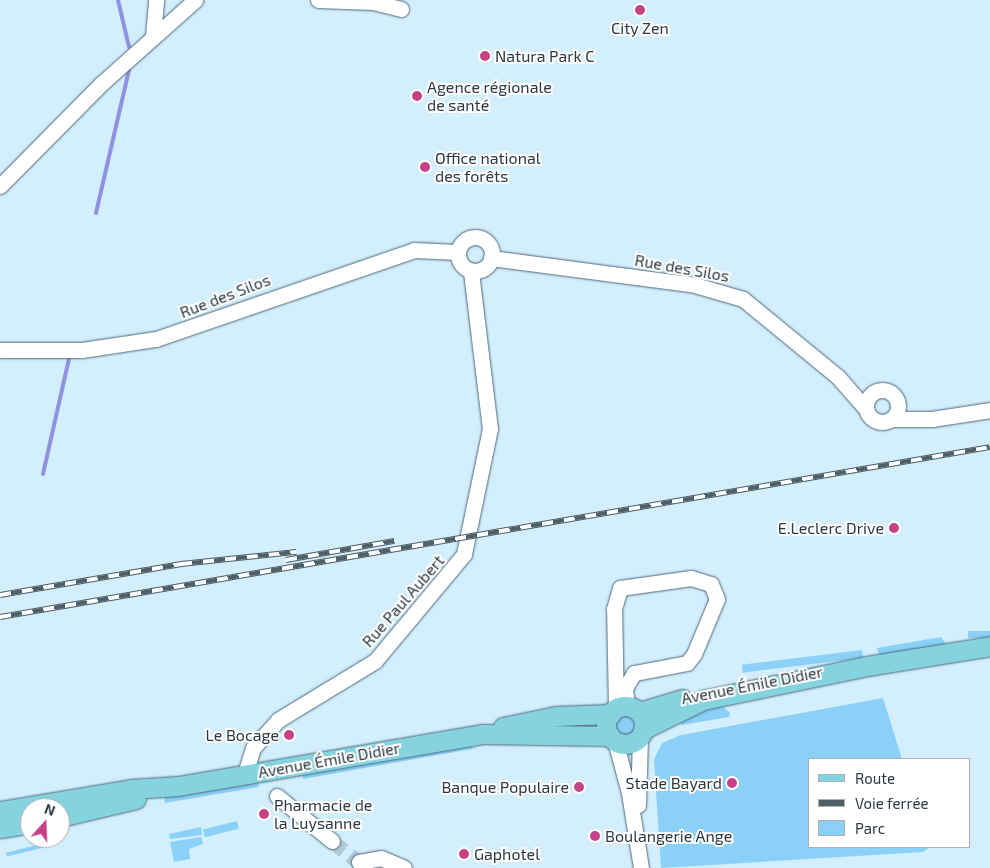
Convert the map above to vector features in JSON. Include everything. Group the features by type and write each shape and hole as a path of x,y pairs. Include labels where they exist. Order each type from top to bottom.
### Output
{"main road":[{"name":"Avenue Émile Didier","path":"0,812 131,789 178,786 481,734 556,716 629,718 703,700 867,666 990,646"},
{"name":"Avenue Émile Didier","path":"481,734 612,738 628,744 629,718"},
{"path":"612,738 607,724 629,718"},
{"name":"Avenue Émile Didier","path":"70,815 98,810 178,786"},
{"path":"0,828 20,824"}],"street":[{"path":"154,36 156,0"},
{"path":"0,186 102,83 195,0"},
{"path":"318,0 373,2 402,9"},
{"path":"478,238 489,245 491,258 486,267 471,271 460,264 458,252 465,240 478,238"},
{"name":"Rue des Silos","path":"0,350 71,350 123,346 192,328 285,292 414,250 458,252"},
{"name":"Rue des Silos","path":"491,258 720,289 743,298 765,314 838,377 866,408"},
{"name":"Rue Paul Aubert","path":"245,774 253,748 278,720 375,661 464,554 490,429 471,271"},
{"name":"Rue des Silos","path":"838,377 875,391"},
{"path":"896,412 890,392 875,391 866,402 866,408 875,421 896,412 932,420 990,410"},
{"path":"629,718 618,701 614,609 620,588 691,578 711,584 717,599 694,654 687,662 634,673 625,688 637,777 641,866"},
{"path":"612,738 628,793 641,866"},
{"path":"277,796 332,841"},
{"path":"365,868 359,862 381,858 404,868"}],"green space":[{"path":"968,631 990,631 990,638 968,638"},
{"path":"941,637 947,645 879,656 877,648"},
{"path":"862,650 863,658 743,673 742,665"},
{"name":"Stade Bayard","path":"883,698 902,758 808,758 808,848 929,848 923,852 661,868 654,759 662,743 681,735"},
{"path":"720,704 730,713 729,717 682,725 677,719"},
{"path":"626,715 634,718 637,726 634,734 626,737 618,734 615,726 618,718"},
{"path":"464,746 477,748 303,779 303,774"},
{"path":"258,781 259,787 165,803 164,796"},
{"path":"237,821 239,829 205,837 203,829"},
{"path":"201,827 202,835 170,839 169,834"},
{"path":"201,837 203,844 189,849 190,859 174,862 170,842"},
{"path":"25,848 41,848 7,857 6,853"}],"waterway":[{"path":"118,0 129,47"},
{"path":"96,213 129,70"},
{"path":"43,474 70,354"}],"tunnel":[{"path":"332,841 359,862"}],"railway":[{"path":"0,617 990,447"},
{"path":"286,560 394,541"},
{"path":"0,595 181,564 296,552"}],"place":[{"name":"City Zen","path":"640,10"},
{"name":"Natura Park C","path":"485,56"},
{"name":"Agence régionale de santé","path":"417,96"},
{"name":"Office national des forêts","path":"425,167"},
{"name":"E.Leclerc Drive","path":"894,528"},
{"name":"Le Bocage","path":"289,735"},
{"name":"Stade Bayard","path":"732,783"},
{"name":"Banque Populaire","path":"579,787"},
{"name":"Pharmacie de la Luysanne","path":"264,814"},
{"name":"Boulangerie Ange","path":"595,836"},
{"name":"Gaphotel","path":"464,854"}]}
